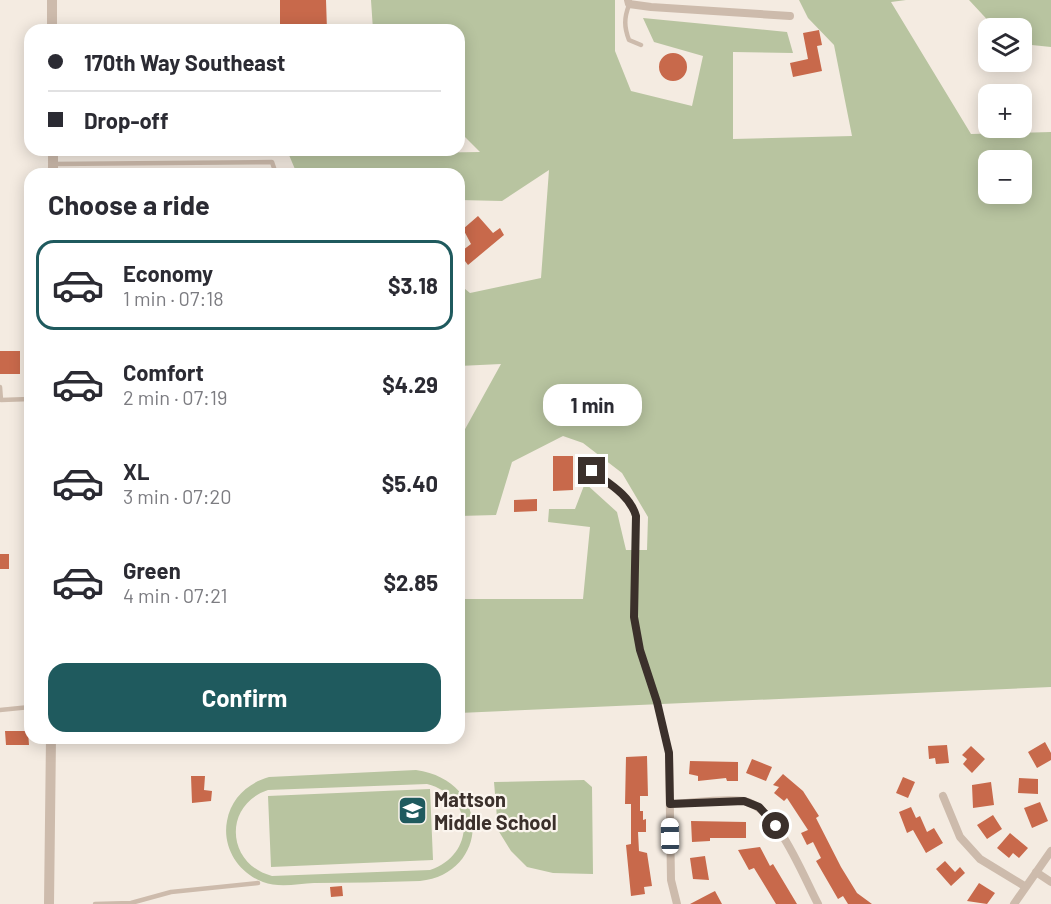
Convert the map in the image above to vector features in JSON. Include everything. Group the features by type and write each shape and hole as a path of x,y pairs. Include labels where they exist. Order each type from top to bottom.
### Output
{"street":[{"path":"52,0 52,24"},
{"path":"629,2 790,16"},
{"path":"50,904 51,744"},
{"path":"669,753 671,880 677,904"},
{"path":"943,796 960,837 973,852 995,869 1026,887"},
{"path":"670,804 744,801 759,807 776,826 818,904"},
{"path":"1014,904 1051,851"},
{"path":"1036,872 1051,882"}],"lane":[{"path":"629,2 624,22 628,40 641,45"},
{"path":"84,168 272,162 274,168"},
{"path":"0,387 1,400 24,399"},
{"path":"592,471 623,495 633,507 636,516 634,617 640,650 657,702 669,753"},
{"path":"0,710 24,708"},
{"path":"95,904 139,902 171,892 258,883"}],"green space":[{"path":"371,0 615,0 615,51 631,91 692,106 703,56 654,42 643,18 787,32 793,53 733,52 733,139 852,136 834,45 808,18 799,0 906,0 891,2 971,134 978,134 978,138 1032,138 1032,132 1051,132 1051,687 465,713 465,599 583,599 590,527 548,522 549,509 575,509 585,483 617,512 626,550 647,550 648,517 622,473 583,443 563,436 512,462 496,515 465,516 465,429 501,364 465,366 465,289 470,293 541,278 549,170 502,201 465,200 465,168 294,168 289,156 465,156 465,152 480,152 465,137 465,24 373,24"},
{"path":"969,0 1051,0 1051,47 1032,45 1032,18 986,18"},
{"path":"416,770 441,778 459,791 469,808 473,827 469,846 459,862 443,875 420,881 282,885 263,882 239,866 230,849 226,831 232,805 248,787 269,777","holes":["427,784 443,790 454,800 461,812 464,825 462,839 456,852 445,862 430,870 272,876 257,869 246,860 239,847 236,834 237,821 243,808 253,798 268,790"]},
{"path":"584,780 592,787 593,874 553,873 527,867 511,851 498,830 494,782"},
{"path":"430,789 433,860 271,867 268,796"}],"building":[{"path":"280,0 326,0 327,24 280,24"},
{"path":"819,30 822,45 817,46 822,71 793,77 790,63 808,59 803,33"},
{"path":"673,53 683,57 687,67 683,77 673,81 663,77 659,67 663,57"},
{"path":"478,216 493,233 500,228 504,235 468,265 465,261 465,248 471,244 465,233 465,227"},
{"path":"0,351 20,351 20,374 0,374"},
{"path":"553,456 573,456 573,490 553,491"},
{"path":"537,499 537,511 514,512 514,500"},
{"path":"0,554 9,554 9,569 0,569"},
{"path":"5,731 24,731 24,744 29,745 6,745"},
{"path":"1045,742 1051,753 1051,760 1037,768 1028,752"},
{"path":"947,745 949,763 936,764 935,758 929,759 928,746"},
{"path":"971,746 985,759 972,773 963,764 967,759 962,755"},
{"path":"647,756 648,796 640,796 640,811 643,811 643,820 646,819 646,832 638,832 639,851 647,853 652,886 644,887 645,894 631,896 626,845 631,844 631,804 625,804 626,757"},
{"path":"752,759 772,767 766,781 746,773"},
{"path":"690,761 738,762 738,781 727,781 726,778 698,781 698,776 689,774"},
{"path":"783,774 803,791 819,816 816,818 841,867 857,893 872,904 848,904 843,896 838,899 816,861 821,858 813,842 807,845 801,833 808,830 787,798 784,801 774,793 779,787 773,785"},
{"path":"191,776 205,776 204,790 212,791 211,801 192,803"},
{"path":"903,777 915,782 908,798 896,793"},
{"path":"1019,778 1038,779 1038,794 1018,793"},
{"path":"991,782 994,805 973,808 972,785"},
{"path":"1040,802 1048,821 1032,828 1024,808"},
{"path":"911,807 916,818 920,816 927,832 934,828 943,843 926,853 913,830 907,833 899,812"},
{"path":"993,815 1002,829 987,839 977,825"},
{"path":"691,821 746,822 746,838 710,838 710,841 692,842"},
{"path":"1010,833 1028,848 1019,858 1013,853 1009,858 997,848"},
{"path":"760,847 770,866 773,864 797,904 776,904 754,868 749,870 738,850"},
{"path":"705,856 709,880 693,879 690,858"},
{"path":"945,861 955,872 960,867 965,873 951,886 936,869"},
{"path":"979,883 995,893 987,904 967,901"},
{"path":"342,886 343,896 331,897 330,887"},
{"path":"715,891 722,904 690,904 711,893"}],"place":[{"name":"Mattson Middle School","path":"413,811"}],"route":[{"path":"592,471 623,495 633,507 636,516 634,617 640,650 657,702 669,753 670,804 744,801 767,813 776,826"}]}
